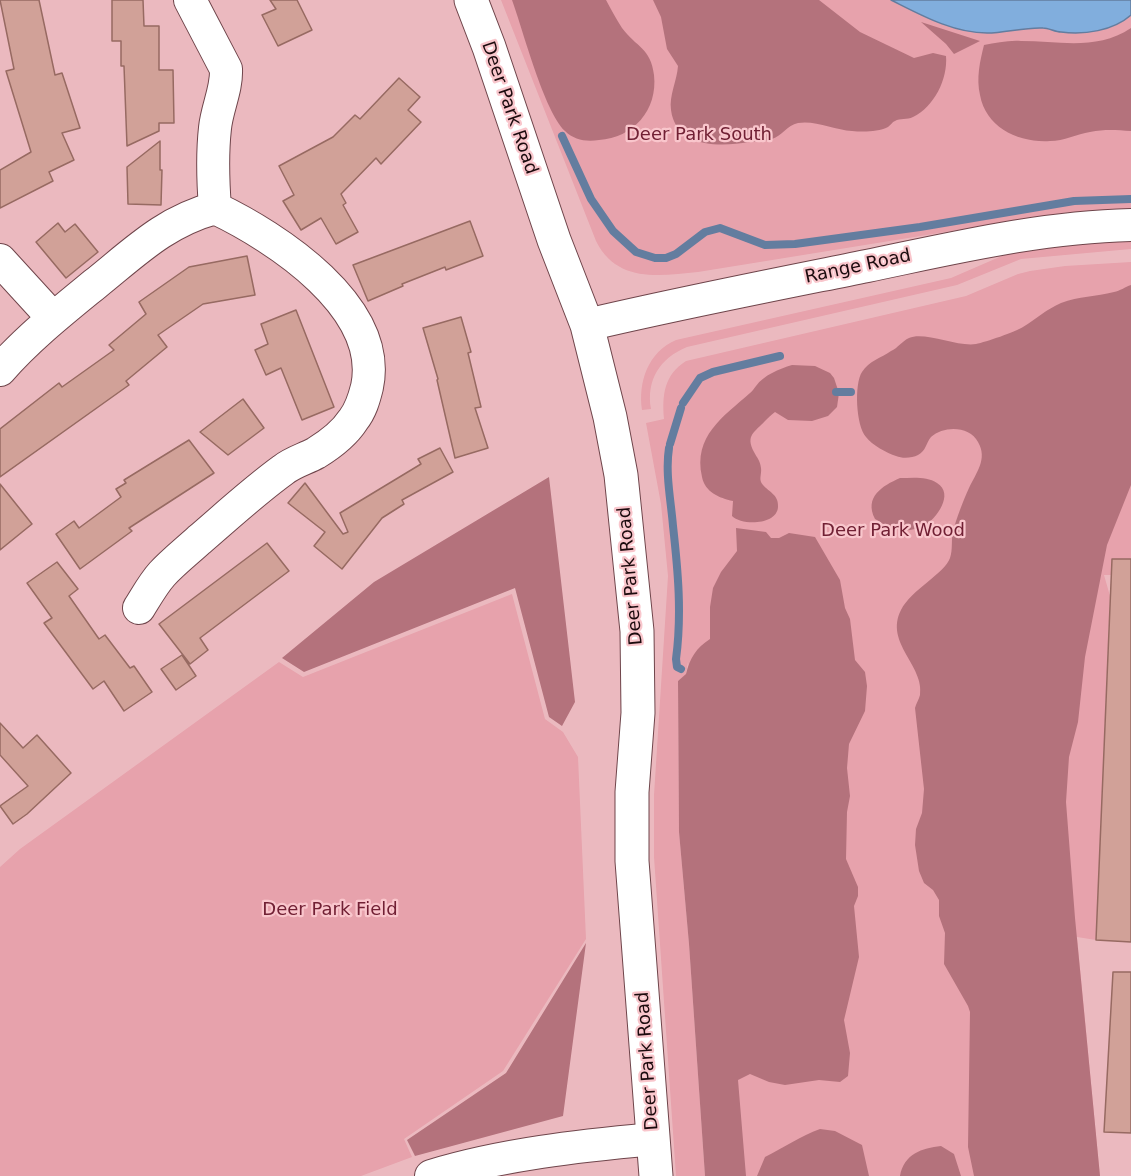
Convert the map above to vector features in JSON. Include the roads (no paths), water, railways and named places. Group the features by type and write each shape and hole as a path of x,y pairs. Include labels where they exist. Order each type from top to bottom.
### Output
{"street":[{"path":"190,0 226,69 226,81 215,126 213,176 215,208"},
{"name":"Deer Park Road","path":"471,0 554,240 587,325 610,417 621,475 637,631 638,713 632,792 632,861 656,1176"},
{"path":"0,370 53,318 159,232 182,219 215,208 258,232 308,269 336,294 352,315 364,338 369,357 369,377 363,403 353,421 337,438 315,454 288,466 261,486 162,574 139,608"},
{"name":"Range Road","path":"587,325 678,304 1006,237 1131,225"},
{"path":"0,260 53,318"},
{"path":"431,1176 532,1153 653,1139"}],"water":[{"path":"891,0 1131,0 1131,15 1116,25 1098,31 1070,33 1036,28 987,33 950,27"}],"waterway":[{"path":"562,136 591,199 613,231 636,252 655,258 666,258 676,254 705,232 720,228 765,245 795,244 920,227 1074,201 1131,199"},
{"path":"683,403 700,378 713,372 780,356"},
{"path":"836,392 851,392"},
{"path":"670,444 681,408"},
{"path":"669,448 668,477 679,593 676,659 677,667 681,669"}],"park label":[{"name":"Deer Park South","path":"699,135"},
{"name":"Deer Park Wood","path":"893,531"},
{"name":"Deer Park Field","path":"330,910"}]}
